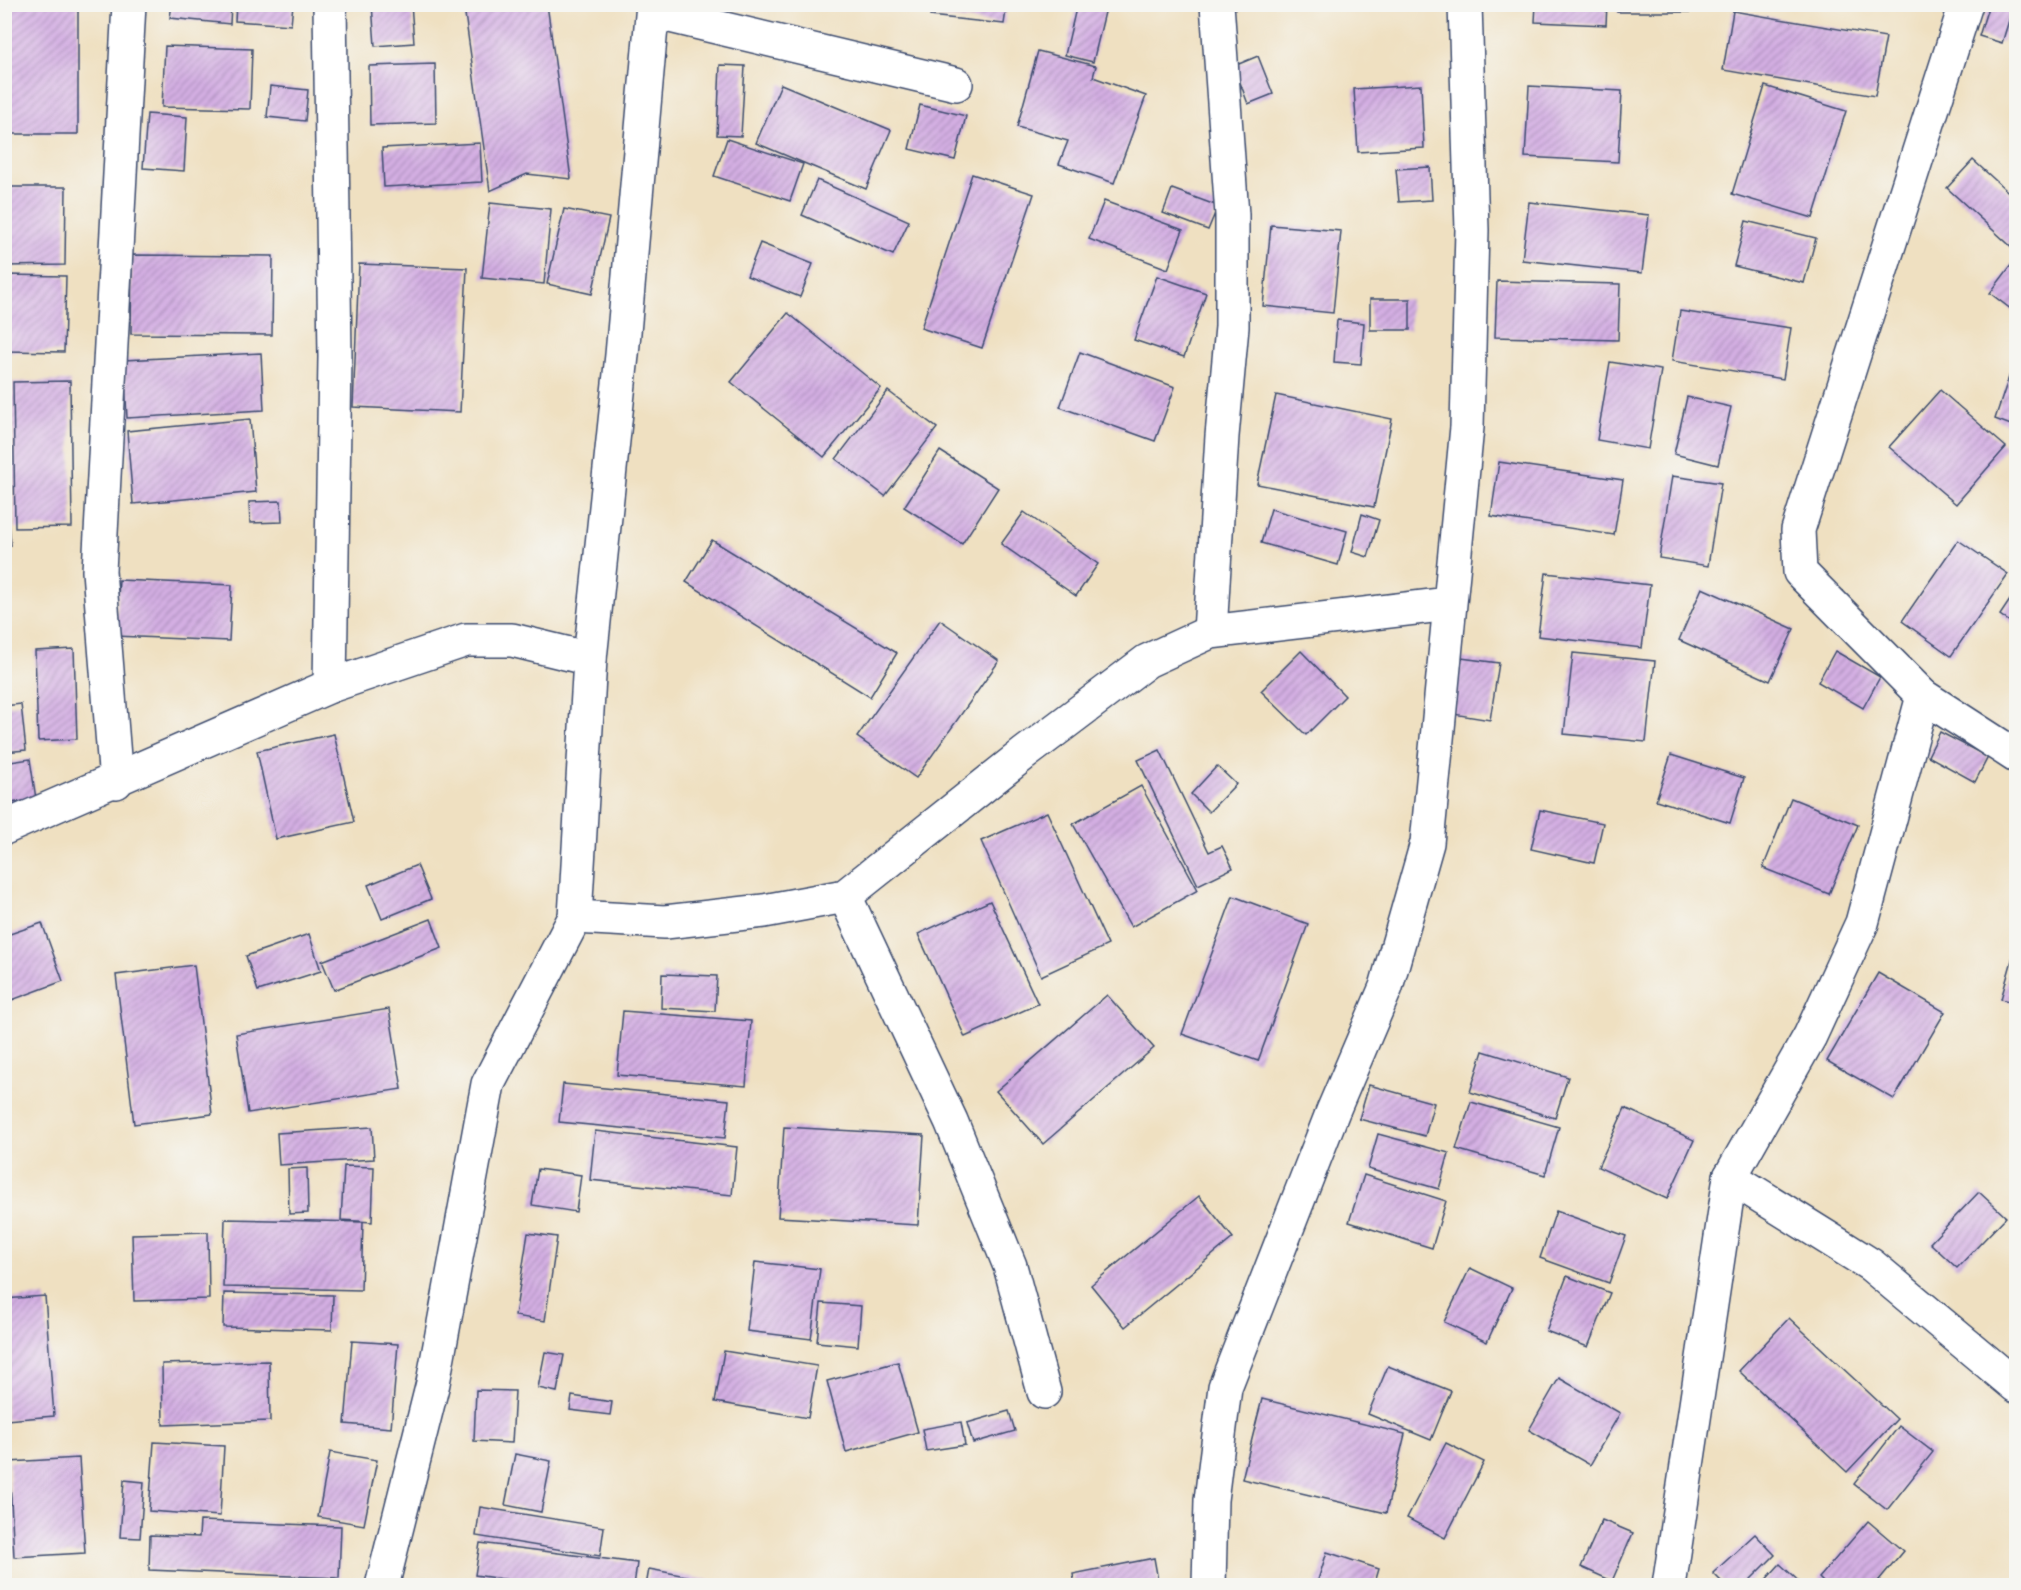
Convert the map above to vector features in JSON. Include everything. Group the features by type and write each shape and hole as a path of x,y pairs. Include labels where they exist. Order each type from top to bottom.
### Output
{"street":[{"path":"116,782 99,571 129,4"},
{"path":"330,4 335,357 330,686"},
{"path":"1210,632 1222,436 1232,327 1232,215 1217,4"},
{"path":"1209,1586 1211,1500 1225,1387 1333,1111 1386,987 1427,843 1467,427 1472,230 1465,4"},
{"path":"1966,4 1798,530 1800,572 1923,696 2016,756"},
{"path":"382,1586 433,1383 488,1084 575,917 590,659 622,355 653,8 956,84"},
{"path":"575,917 665,922 764,911 846,896 1025,753 1147,661 1210,632 1449,604"},
{"path":"4,828 116,782 330,686 466,640 512,640 590,659"},
{"path":"1669,1586 1730,1177 1810,1036 1862,923 1923,696"},
{"path":"846,896 951,1121 1010,1266 1044,1392"},
{"path":"1730,1177 1871,1265 2016,1386"}],"building":[{"path":"8,4 78,4 78,134 7,134"},
{"path":"172,4 231,4 230,24 170,18"},
{"path":"236,4 293,4 291,25 235,21"},
{"path":"372,4 411,4 414,43 375,46"},
{"path":"485,4 547,4 571,179 527,174 490,191 465,14"},
{"path":"931,4 1007,4 1004,24 930,16"},
{"path":"1077,4 1106,8 1093,62 1065,55"},
{"path":"1536,4 1607,4 1606,25 1535,22"},
{"path":"1617,4 1694,4 1694,12 1617,12"},
{"path":"1989,4 2014,4 2002,43 1979,36"},
{"path":"1733,11 1886,37 1875,96 1723,70"},
{"path":"165,46 252,49 250,109 162,107"},
{"path":"1038,51 1096,66 1093,77 1146,96 1114,183 1059,164 1068,141 1017,127"},
{"path":"1258,56 1273,94 1248,104 1234,66"},
{"path":"435,64 436,123 370,125 369,66"},
{"path":"720,65 745,66 741,136 717,135"},
{"path":"781,84 891,130 866,189 756,143"},
{"path":"1421,85 1424,148 1358,152 1354,89"},
{"path":"270,86 308,90 305,121 267,117"},
{"path":"1529,86 1622,91 1618,162 1525,157"},
{"path":"1765,86 1846,111 1813,218 1732,194"},
{"path":"920,105 966,116 955,160 909,149"},
{"path":"147,114 187,117 184,171 143,168"},
{"path":"727,139 803,164 790,201 714,176"},
{"path":"480,143 482,182 384,187 382,148"},
{"path":"1973,160 2016,199 2016,251 1947,188"},
{"path":"1430,167 1432,200 1399,202 1396,169"},
{"path":"972,174 1034,194 982,348 921,328"},
{"path":"817,180 909,221 893,255 802,215"},
{"path":"4,187 66,187 65,265 4,266"},
{"path":"1172,189 1218,206 1208,230 1163,213"},
{"path":"1104,201 1183,230 1168,269 1089,239"},
{"path":"1529,202 1649,215 1642,273 1522,260"},
{"path":"490,203 551,209 544,284 482,278"},
{"path":"564,209 609,218 592,294 547,284"},
{"path":"1746,221 1816,238 1804,283 1734,266"},
{"path":"1271,225 1341,231 1333,313 1263,306"},
{"path":"760,243 813,264 800,297 747,276"},
{"path":"132,255 273,256 272,335 131,334"},
{"path":"359,264 467,268 460,412 353,407"},
{"path":"2012,264 2016,267 2016,313 1990,293"},
{"path":"4,275 66,276 64,352 4,351"},
{"path":"1157,276 1206,293 1184,357 1134,340"},
{"path":"1497,281 1620,284 1618,340 1495,337"},
{"path":"1370,299 1410,299 1410,330 1370,330"},
{"path":"1680,311 1791,328 1783,379 1672,361"},
{"path":"788,313 881,388 824,457 731,382"},
{"path":"1337,320 1364,323 1361,364 1334,362"},
{"path":"1080,352 1175,387 1155,441 1060,407"},
{"path":"261,353 264,410 127,418 124,360"},
{"path":"2016,356 2016,427 1995,419"},
{"path":"1610,362 1661,370 1648,449 1597,440"},
{"path":"70,381 72,527 15,528 13,382"},
{"path":"1940,390 2006,447 1956,504 1889,447"},
{"path":"888,391 937,428 885,496 836,459"},
{"path":"1276,395 1392,419 1374,507 1257,484"},
{"path":"1687,397 1731,407 1718,465 1674,454"},
{"path":"250,419 256,492 133,504 127,431"},
{"path":"940,451 998,488 962,544 904,507"},
{"path":"1499,462 1623,480 1614,535 1491,516"},
{"path":"4,466 11,546 4,546"},
{"path":"1672,476 1721,483 1708,566 1659,558"},
{"path":"281,501 282,522 250,523 249,502"},
{"path":"1271,509 1347,531 1338,565 1261,543"},
{"path":"1024,512 1098,564 1076,596 1001,544"},
{"path":"1362,514 1379,520 1368,557 1352,552"},
{"path":"712,540 897,653 870,697 686,582"},
{"path":"1958,540 2008,574 1951,656 1902,621"},
{"path":"1546,573 1650,585 1642,648 1538,636"},
{"path":"119,580 232,585 229,641 116,636"},
{"path":"1702,588 1794,629 1770,681 1679,640"},
{"path":"2016,591 2016,626 2000,615"},
{"path":"940,620 999,661 916,778 857,737"},
{"path":"74,649 77,739 38,741 35,651"},
{"path":"1301,651 1345,696 1306,735 1261,691"},
{"path":"1835,651 1880,677 1863,708 1818,682"},
{"path":"1573,653 1655,661 1646,742 1564,734"},
{"path":"1461,658 1499,663 1490,720 1453,714"},
{"path":"21,704 26,750 4,752 4,706"},
{"path":"1940,732 1988,757 1975,782 1928,756"},
{"path":"334,734 354,822 276,839 257,751"},
{"path":"1160,750 1209,852 1222,846 1233,868 1198,885 1138,760"},
{"path":"1671,755 1744,778 1730,823 1656,800"},
{"path":"30,759 36,799 4,804 4,763"},
{"path":"1217,766 1236,784 1209,812 1191,794"},
{"path":"1141,786 1198,890 1131,927 1073,824"},
{"path":"1791,798 1858,825 1829,894 1763,868"},
{"path":"1540,810 1603,823 1594,863 1531,849"},
{"path":"1047,812 1108,945 1041,976 981,841"},
{"path":"417,865 431,899 382,919 368,885"},
{"path":"1233,896 1308,924 1258,1061 1182,1034"},
{"path":"990,901 1038,1004 965,1037 918,934"},
{"path":"431,919 442,948 334,990 322,961"},
{"path":"42,923 63,981 4,1003 4,936"},
{"path":"309,934 321,971 258,991 246,956"},
{"path":"2016,946 2016,1003 2001,999"},
{"path":"194,965 212,1114 134,1124 116,975"},
{"path":"1878,973 1945,1012 1894,1099 1827,1061"},
{"path":"662,974 717,976 715,1011 661,1008"},
{"path":"1107,995 1154,1048 1043,1144 996,1091"},
{"path":"389,1009 402,1089 248,1113 236,1034"},
{"path":"623,1011 751,1021 746,1086 617,1075"},
{"path":"1483,1051 1568,1077 1555,1118 1470,1092"},
{"path":"563,1084 729,1100 725,1138 559,1122"},
{"path":"1369,1085 1434,1103 1425,1136 1359,1119"},
{"path":"1471,1102 1559,1127 1545,1175 1456,1149"},
{"path":"1625,1108 1694,1140 1667,1199 1598,1167"},
{"path":"372,1127 374,1159 279,1165 277,1133"},
{"path":"784,1127 924,1135 918,1225 778,1217"},
{"path":"595,1131 737,1147 732,1195 590,1180"},
{"path":"1378,1134 1449,1153 1439,1189 1368,1169"},
{"path":"344,1166 374,1167 372,1222 341,1220"},
{"path":"307,1168 308,1213 289,1214 288,1169"},
{"path":"538,1169 581,1175 576,1212 532,1205"},
{"path":"1364,1175 1446,1201 1432,1248 1349,1222"},
{"path":"1979,1192 2006,1217 1957,1268 1930,1243"},
{"path":"1199,1196 1233,1238 1125,1327 1091,1285"},
{"path":"1556,1211 1626,1236 1609,1283 1540,1258"},
{"path":"225,1219 363,1222 361,1290 223,1287"},
{"path":"208,1232 209,1299 134,1301 132,1234"},
{"path":"528,1233 557,1237 545,1321 515,1316"},
{"path":"755,1262 820,1269 811,1339 747,1331"},
{"path":"1470,1268 1512,1288 1487,1342 1444,1322"},
{"path":"1567,1276 1610,1293 1588,1347 1546,1331"},
{"path":"224,1293 333,1295 332,1330 223,1327"},
{"path":"45,1296 54,1416 6,1420 4,1299"},
{"path":"821,1303 861,1306 858,1346 817,1342"},
{"path":"1789,1318 1897,1419 1847,1472 1739,1371"},
{"path":"352,1341 398,1344 391,1428 345,1424"},
{"path":"724,1351 817,1366 808,1418 715,1402"},
{"path":"545,1352 564,1355 557,1392 538,1388"},
{"path":"269,1361 270,1421 163,1425 162,1364"},
{"path":"898,1362 918,1432 846,1452 827,1381"},
{"path":"1388,1366 1451,1391 1431,1440 1368,1414"},
{"path":"1559,1378 1620,1413 1590,1465 1529,1430"},
{"path":"476,1390 515,1391 512,1443 474,1441"},
{"path":"572,1396 612,1402 610,1415 570,1410"},
{"path":"1262,1399 1405,1434 1386,1513 1242,1479"},
{"path":"1009,1411 1015,1431 973,1443 967,1423"},
{"path":"961,1422 965,1445 926,1451 922,1429"},
{"path":"1899,1426 1933,1452 1887,1510 1854,1484"},
{"path":"154,1442 224,1446 220,1516 149,1511"},
{"path":"1446,1443 1484,1462 1445,1538 1407,1518"},
{"path":"330,1452 377,1460 364,1525 318,1517"},
{"path":"515,1454 551,1461 541,1512 505,1505"},
{"path":"79,1458 85,1553 14,1557 9,1462"},
{"path":"124,1480 144,1482 140,1538 120,1537"},
{"path":"480,1507 604,1527 600,1556 476,1536"},
{"path":"1602,1520 1633,1533 1612,1581 1581,1567"},
{"path":"200,1521 341,1526 339,1578 149,1570 150,1535 199,1537"},
{"path":"1868,1521 1903,1551 1874,1586 1827,1586 1819,1578"},
{"path":"1755,1534 1775,1555 1744,1586 1726,1586 1713,1573"},
{"path":"480,1543 637,1563 634,1586 553,1586 475,1575"},
{"path":"1327,1552 1379,1569 1374,1586 1316,1586"},
{"path":"1154,1558 1159,1586 1075,1586 1073,1574"},
{"path":"1780,1564 1804,1586 1760,1586"},
{"path":"649,1569 718,1582 717,1586 646,1586"}]}
